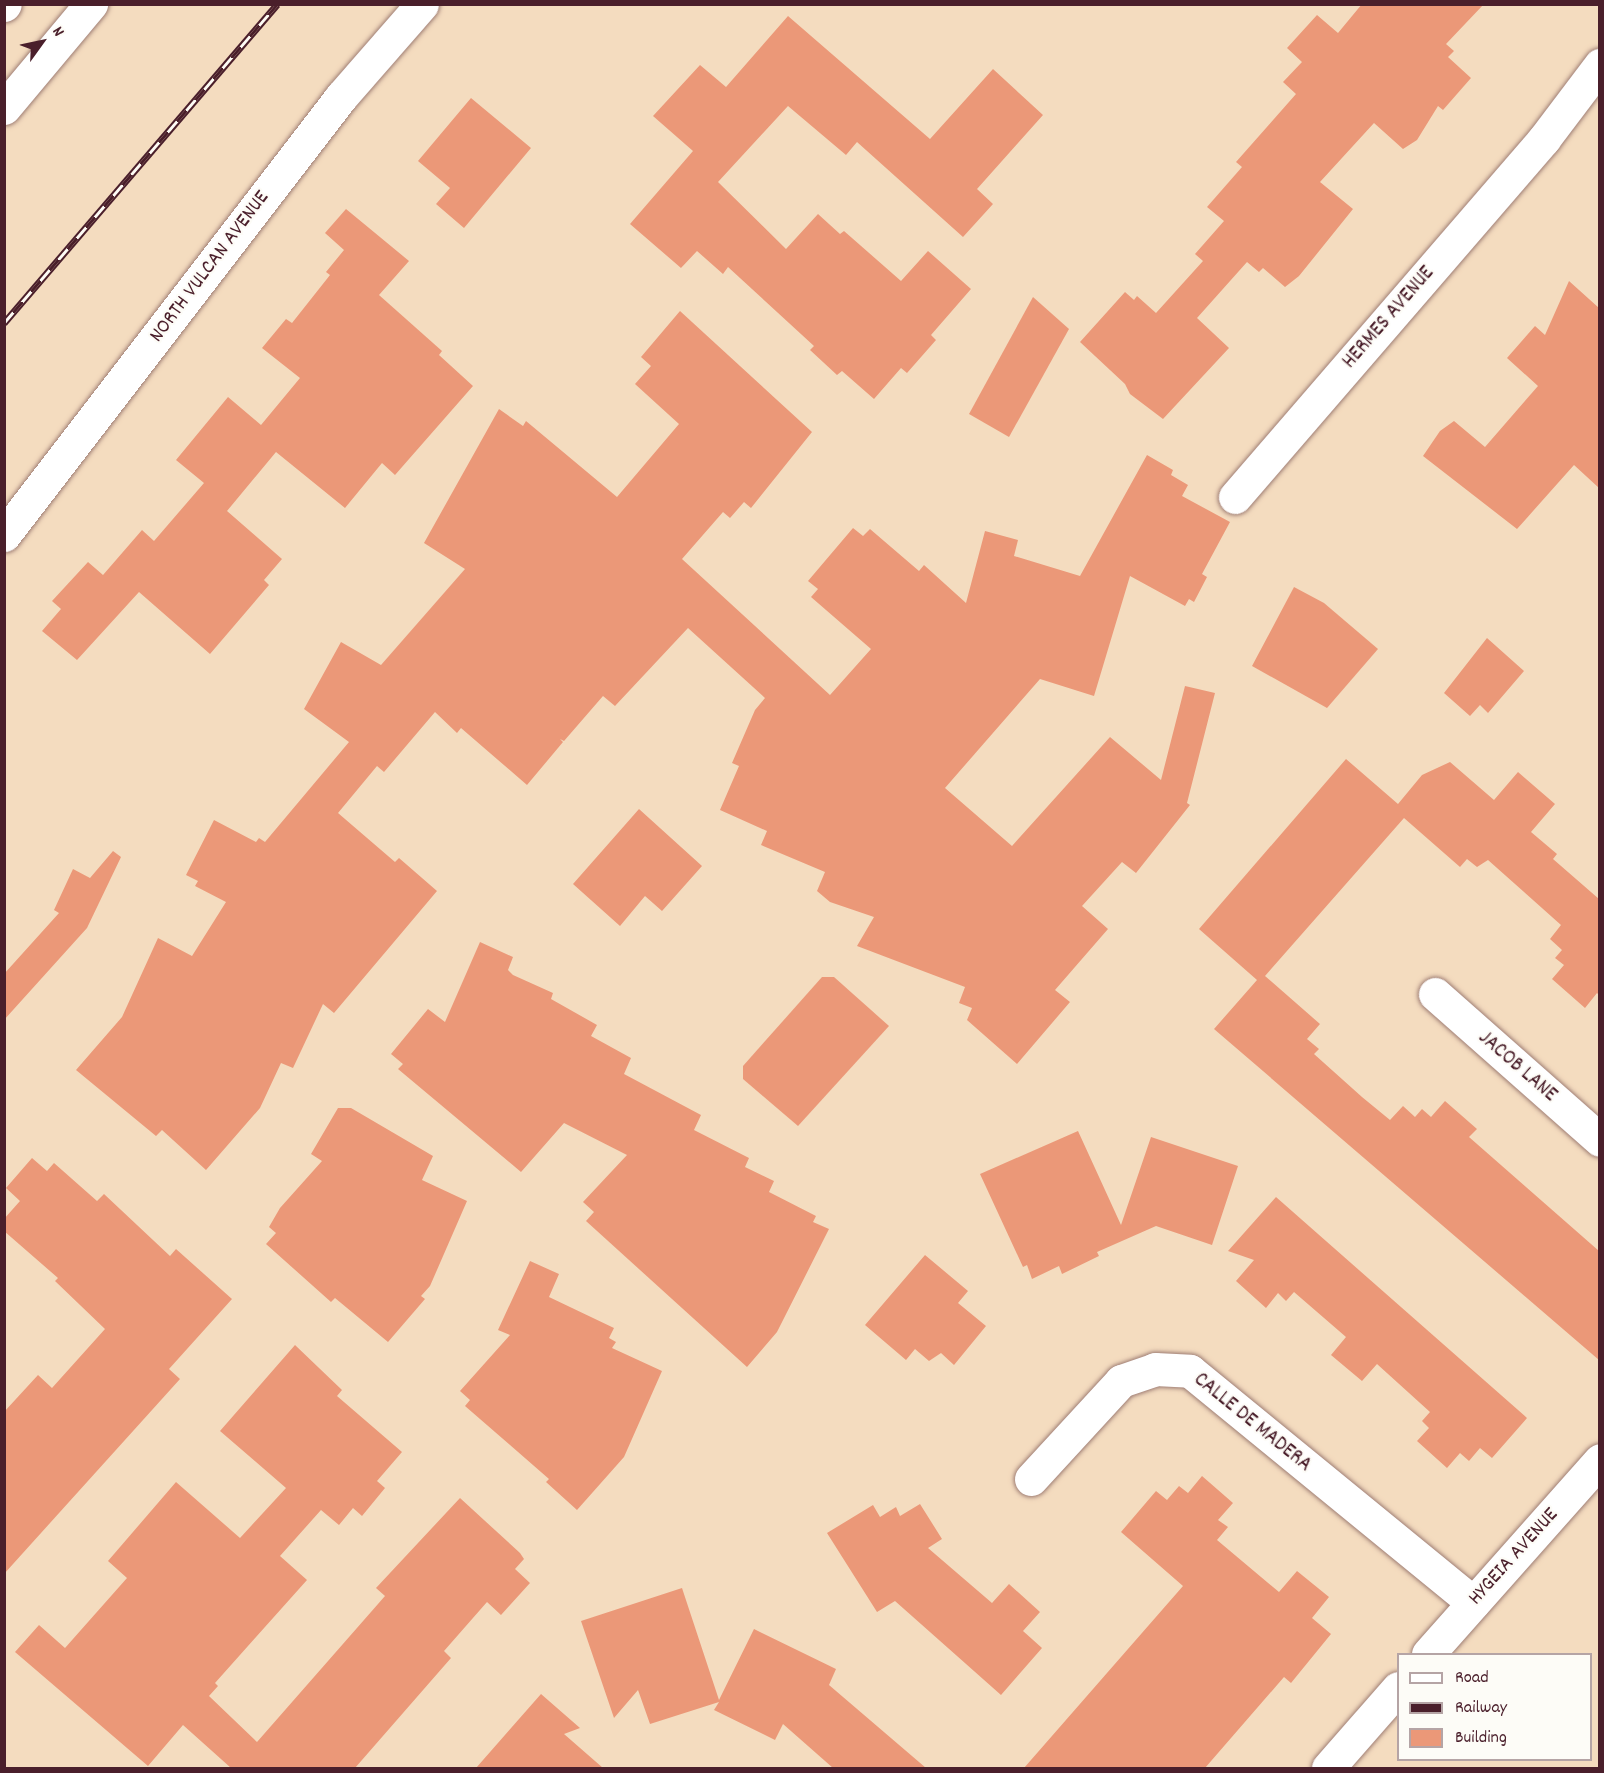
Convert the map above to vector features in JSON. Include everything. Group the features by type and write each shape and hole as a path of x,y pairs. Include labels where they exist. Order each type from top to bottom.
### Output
{"street":[{"path":"4,108 92,4"},
{"name":"NORTH VULCAN AVENUE","path":"4,536 341,97 422,4"},
{"name":"HERMES AVENUE","path":"1235,497 1544,139 1599,65"},
{"name":"HERMES AVENUE","path":"1544,139 1599,87"},
{"name":"JACOB LANE","path":"1435,994 1599,1140"},
{"name":"CALLE DE MADERA","path":"1031,1479 1121,1381 1155,1369 1190,1371 1473,1603"},
{"name":"HYGEIA AVENUE","path":"1429,1653 1599,1460"},
{"path":"1328,1768 1397,1689"}],"building":[{"path":"1362,4 1484,4 1446,44 1454,51 1448,57 1471,78 1443,110 1438,106 1417,140 1403,149 1374,123 1320,182 1353,209 1299,276 1285,287 1263,268 1259,272 1247,262 1197,318 1229,348 1163,419 1130,394 1125,384 1080,342 1125,292 1134,300 1137,296 1156,313 1203,261 1195,254 1224,221 1207,207 1242,167 1236,162 1296,94 1283,82 1302,62 1287,48 1317,15 1338,33"},
{"path":"788,16 930,139 993,69 1043,115 977,189 993,204 963,237 857,142 846,155 788,106 718,182 786,249 818,214 840,234 844,231 901,281 928,251 971,289 931,335 936,340 907,373 901,368 874,399 842,371 837,375 810,350 814,346 728,267 723,274 697,251 681,268 630,224 693,151 653,116 700,65 726,87"},
{"path":"471,98 531,148 464,228 436,204 450,188 418,161"},
{"path":"346,209 409,261 379,295 442,351 439,355 473,386 395,475 382,463 345,508 276,452 227,511 282,559 264,580 269,585 210,654 139,592 77,660 42,631 61,609 52,601 88,562 103,575 142,530 154,541 204,483 176,460 228,397 261,425 300,378 262,348 286,319 292,323 330,275 326,272 344,250 325,233"},
{"path":"1569,281 1599,308 1599,488 1574,465 1517,529 1423,456 1440,431 1454,421 1485,447 1538,386 1507,358 1535,326 1545,335"},
{"path":"1033,297 1069,329 1009,437 969,414"},
{"path":"680,311 812,432 751,508 744,502 730,518 723,512 682,559 830,695 871,649 811,597 818,589 808,581 853,528 863,536 870,529 919,571 924,565 966,603 985,531 1018,540 1014,556 1080,576 1147,455 1173,470 1171,475 1188,485 1182,496 1230,522 1202,574 1207,577 1194,602 1189,599 1185,606 1130,576 1094,696 1040,679 945,788 1012,846 1110,737 1161,780 1185,686 1215,693 1187,803 1190,805 1136,873 1122,862 1082,906 1108,929 1055,990 1070,1002 1017,1064 967,1020 972,1008 959,1003 965,987 857,946 874,917 830,902 817,891 825,872 761,845 767,831 720,810 739,766 732,763 755,710 765,698 688,628 615,706 603,696 564,741 560,739 563,742 527,785 461,728 457,733 435,712 384,772 377,766 338,813 395,862 399,858 437,891 334,1013 323,1004 293,1068 281,1063 260,1108 206,1170 162,1130 156,1136 76,1070 122,1017 158,938 192,956 226,902 195,886 198,881 186,875 214,820 256,842 259,838 265,842 349,742 304,709 341,642 381,665 465,569 424,543 499,409 523,426 526,421 617,497 679,424 635,384 651,366 641,357"},
{"path":"1294,587 1324,603 1378,649 1327,708 1252,666"},
{"path":"1487,638 1524,671 1488,713 1480,705 1470,716 1444,693"},
{"path":"1346,759 1398,804 1422,775 1450,762 1494,800 1518,772 1555,804 1531,832 1557,854 1553,859 1599,899 1599,995 1597,993 1585,1008 1552,979 1564,965 1555,958 1562,950 1550,939 1561,925 1488,860 1477,867 1467,859 1460,867 1404,818 1265,976 1320,1024 1307,1039 1319,1049 1314,1054 1362,1097 1390,1120 1403,1106 1415,1117 1422,1109 1431,1117 1445,1101 1477,1129 1469,1137 1599,1251 1599,1360 1214,1029 1257,980 1199,929"},
{"path":"639,809 702,866 662,911 645,896 620,926 573,884"},
{"path":"113,851 121,857 87,928 4,1020 4,974 59,913 54,910 73,869 90,878"},
{"path":"480,942 513,957 508,970 513,975 553,993 551,999 597,1025 591,1036 631,1058 624,1074 701,1115 694,1130 749,1158 745,1167 774,1181 769,1192 816,1216 813,1222 829,1229 777,1332 747,1367 586,1221 594,1212 583,1202 627,1155 564,1123 521,1172 398,1069 403,1064 391,1054 428,1009 445,1022"},
{"path":"822,977 834,977 889,1026 798,1126 743,1079 743,1066"},
{"path":"338,1108 351,1108 433,1156 422,1180 467,1201 430,1286 421,1296 425,1299 388,1342 335,1298 331,1302 266,1244 276,1233 269,1227 280,1208 322,1161 311,1154"},
{"path":"1078,1131 1121,1225 1151,1137 1238,1166 1212,1245 1156,1226 1097,1252 1099,1256 1062,1274 1059,1266 1032,1279 1027,1265 1023,1267 980,1174"},
{"path":"32,1158 47,1171 54,1163 97,1201 104,1194 170,1256 176,1249 232,1299 169,1369 180,1379 4,1574 4,1412 38,1375 52,1388 105,1329 55,1281 58,1278 4,1231 4,1219 20,1201 6,1188"},
{"path":"1276,1197 1527,1418 1492,1458 1480,1448 1469,1461 1460,1453 1447,1468 1417,1441 1429,1428 1422,1421 1430,1412 1377,1364 1362,1381 1331,1355 1346,1337 1294,1292 1286,1301 1278,1293 1266,1308 1236,1281 1254,1260 1228,1251"},
{"path":"925,1255 968,1291 958,1303 986,1326 954,1365 941,1353 929,1361 915,1349 906,1360 865,1325"},
{"path":"530,1261 559,1274 549,1297 614,1328 609,1338 616,1342 612,1348 662,1371 624,1457 577,1510 546,1482 549,1479 465,1406 470,1400 460,1391 510,1335 498,1330"},
{"path":"295,1345 342,1390 337,1396 402,1452 377,1481 385,1488 362,1516 353,1508 339,1525 321,1510 280,1556 307,1580 215,1683 218,1686 209,1696 257,1742 385,1596 376,1588 460,1498 520,1553 524,1559 515,1569 530,1583 501,1615 487,1602 444,1651 451,1658 355,1768 231,1768 183,1725 148,1766 15,1652 39,1625 65,1648 127,1578 108,1561 176,1482 240,1538 286,1488 220,1431"},
{"path":"1202,1476 1233,1503 1218,1520 1228,1527 1217,1540 1279,1592 1297,1571 1329,1597 1312,1618 1331,1634 1291,1683 1284,1677 1205,1768 1024,1768 1183,1586 1121,1532 1156,1491 1167,1500 1179,1486 1188,1493"},
{"path":"920,1504 942,1539 928,1548 992,1603 1009,1584 1040,1612 1023,1631 1042,1648 1001,1695 895,1601 877,1612 827,1533 873,1505 880,1517 896,1507 900,1516"},
{"path":"682,1588 719,1700 754,1629 836,1669 829,1685 926,1768 833,1768 783,1724 775,1740 714,1710 719,1702 650,1724 638,1690 614,1718 581,1621"},
{"path":"541,1694 580,1728 564,1734 603,1768 476,1768"}],"railway":[{"path":"4,323 277,4"}]}
